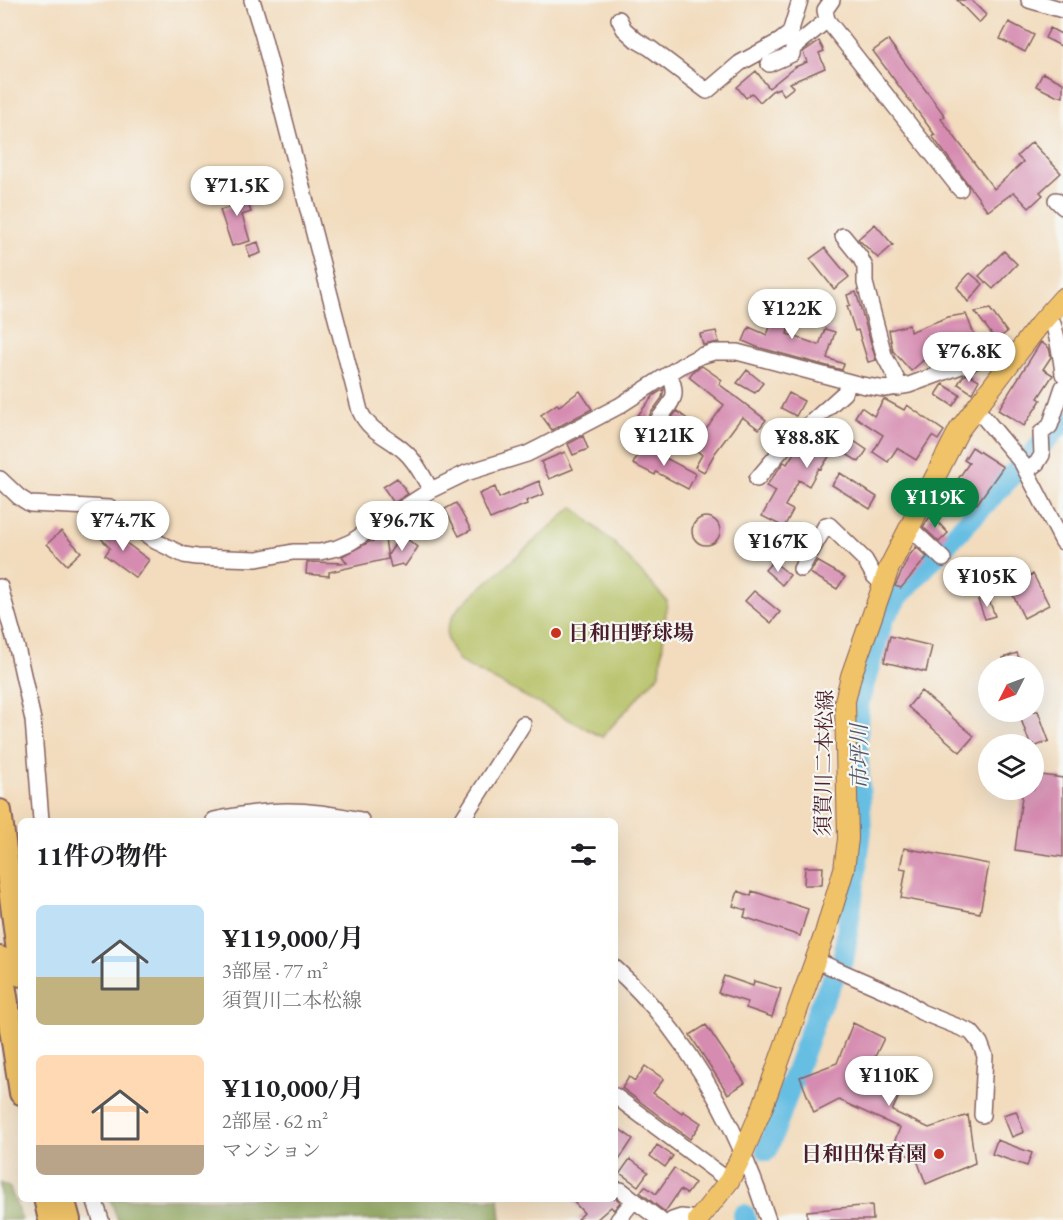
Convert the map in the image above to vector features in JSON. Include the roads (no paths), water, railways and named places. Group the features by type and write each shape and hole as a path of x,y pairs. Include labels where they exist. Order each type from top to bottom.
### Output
{"highway":[{"path":"0,811 18,952"},
{"path":"0,958 18,1074"},
{"path":"46,1202 50,1220"},
{"path":"64,1202 69,1220"}],"main road":[{"name":"須賀川二本松線","path":"704,1217 729,1181 763,1106 815,960 844,869 849,839 845,738 847,689 888,568 959,430 1048,314 1063,298"}],"street":[{"path":"252,0 360,411 366,424 395,443 408,455 430,490"},
{"path":"619,19 624,29 636,40 707,91 740,63 790,33 800,0"},
{"path":"832,0 825,10 826,21 960,189"},
{"path":"1029,0 1063,10"},
{"path":"769,64 792,54 794,48 826,21"},
{"path":"843,236 860,256 865,267 865,284 884,354 897,380 898,388"},
{"path":"1048,314 1054,326 1063,374"},
{"path":"0,479 30,504 110,508 155,540 184,555 216,559 257,559 293,552 310,553 337,548 351,542 430,490 465,473 527,454 619,406 700,356 714,352 729,351 876,388 898,388 994,354 1015,356"},
{"path":"658,420 675,396 675,386 669,374"},
{"path":"757,479 785,446 844,393 850,382"},
{"path":"1026,471 1037,463 1042,455 1041,433 1050,426 1063,387"},
{"path":"976,408 1022,463 1063,542"},
{"path":"801,569 821,530 829,525 865,560 882,585"},
{"path":"909,527 943,559"},
{"path":"0,587 18,652 33,720 42,818"},
{"path":"463,818 523,724"},
{"path":"224,818 277,810 348,818"},
{"path":"815,960 902,998 921,1012 971,1032 980,1043 985,1056 982,1115"},
{"path":"618,971 687,1048 723,1106 768,1220"},
{"path":"618,1098 729,1181"},
{"path":"621,1190 660,1220"},
{"path":"618,1220 634,1200"},
{"path":"95,1202 101,1220"},
{"path":"672,1220 681,1217 704,1217"}],"waterway":[{"name":"市坪川","path":"767,1150 819,1008 844,956 861,831 857,739 858,704 883,619 896,599 933,558 1063,422"},
{"name":"市坪川","path":"744,1215 745,1220"}],"tunnel":[{"path":"0,854 18,851"}],"place":[{"name":"日和田野球場","path":"556,633"},
{"name":"日和田保育園","path":"939,1154"}]}
